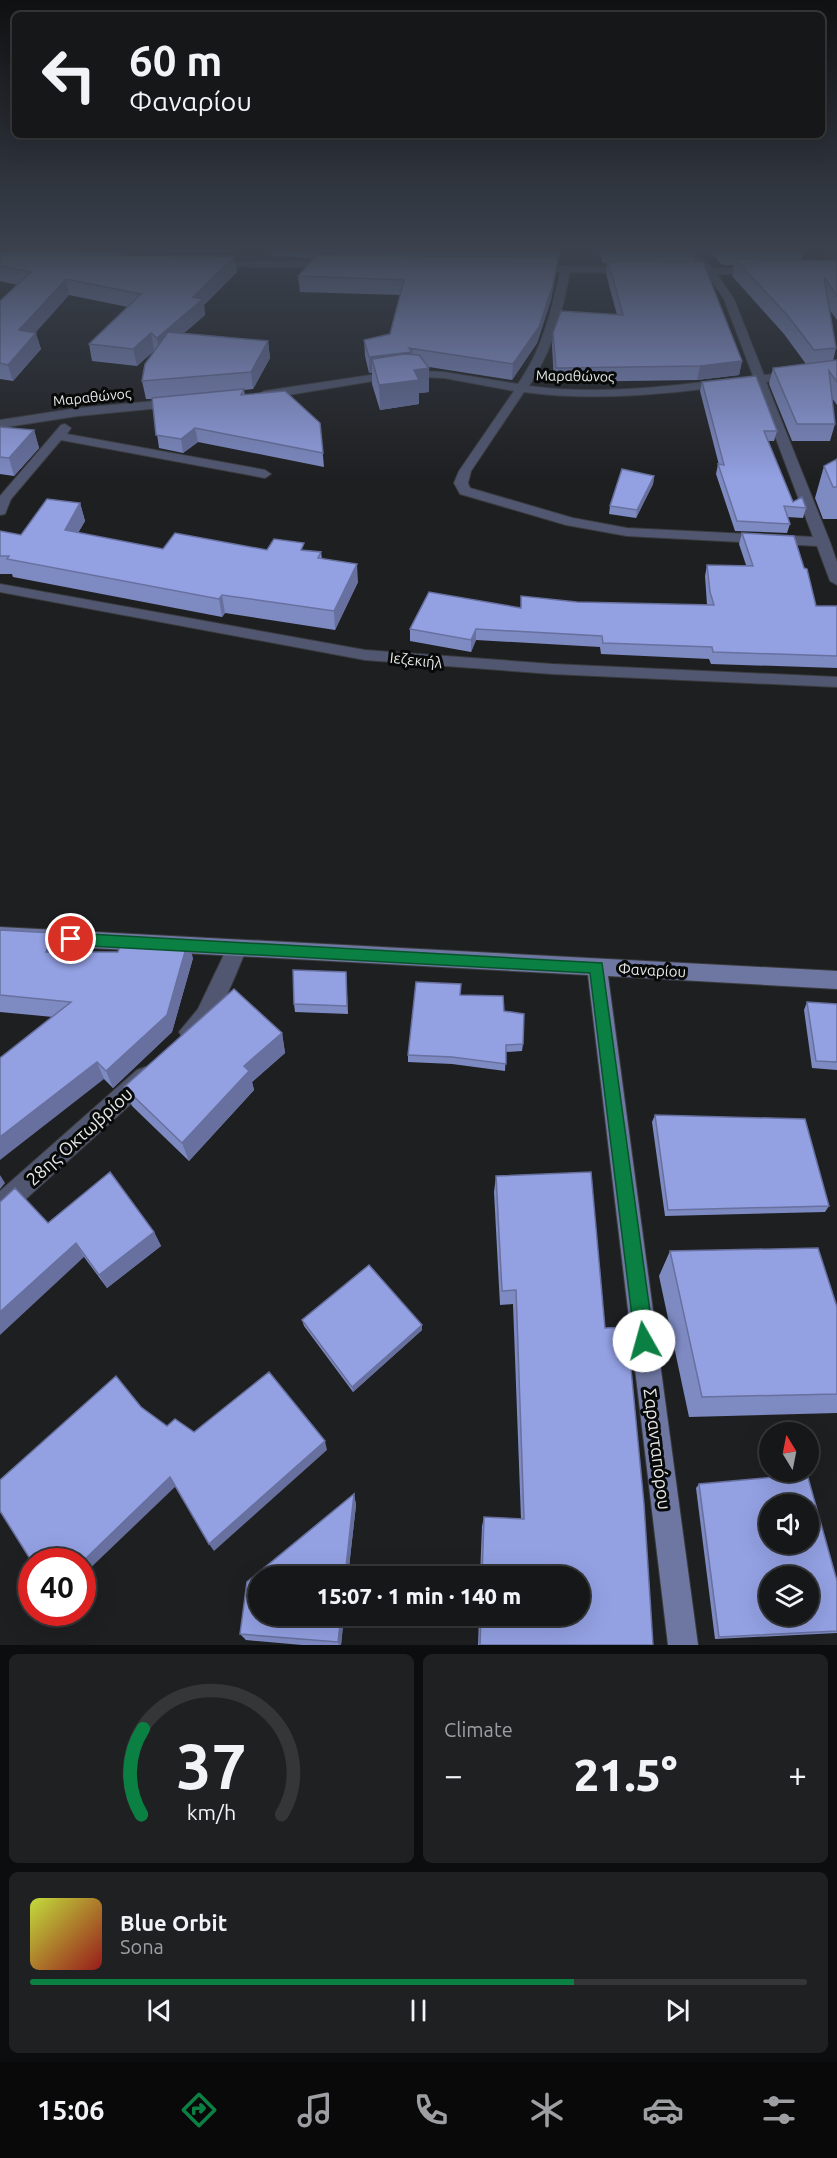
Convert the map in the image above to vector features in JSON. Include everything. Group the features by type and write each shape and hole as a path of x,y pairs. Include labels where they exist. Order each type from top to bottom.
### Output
{"main road":[{"name":"Φαναρίου","path":"0,935 837,980"},
{"name":"Σαρανταπόρου","path":"597,967 683,1645"}],"street":[{"path":"553,327 537,365 523,389 465,471 461,483 465,491 536,513 627,532 823,543"},
{"path":"739,327 837,581"},
{"name":"Μαραθώνος","path":"253,396 404,373 425,372 523,389 562,393 616,393 837,371"},
{"name":"Μαραθώνος","path":"0,424 78,412 195,402"},
{"path":"0,511 4,498 78,412"},
{"path":"59,436 265,474"},
{"name":"Ιεζεκιήλ","path":"0,588 365,655 552,669 837,682"},
{"path":"174,1047 206,1015 237,948"},
{"name":"28ης Οκτωβρίου","path":"0,1207 159,1064"}],"building":[{"path":"0,327 22,327 19,330 36,333 8,365 0,363"},
{"path":"107,327 170,327 157,338 151,333 133,349 89,344"},
{"path":"392,327 539,327 513,364 409,348 412,352 369,357 364,340 390,334"},
{"path":"555,327 729,327 742,361 700,366 556,368 553,333"},
{"path":"796,327 832,327 836,348 814,350"},
{"path":"168,332 268,341 251,372 142,381 145,364"},
{"path":"404,354 419,355 429,368 414,370 419,380 379,385 372,359"},
{"path":"837,360 837,382 829,371 835,424 797,424 773,368"},
{"path":"756,376 777,431 764,431 793,502 802,497 806,508 784,506 790,524 737,521 718,464 724,465 702,382"},
{"path":"244,389 241,395 285,391 320,423 323,453 195,428 181,439 156,435 152,398"},
{"path":"0,427 34,430 9,458 0,457"},
{"path":"837,459 837,487 833,487 824,466"},
{"path":"622,469 654,476 637,510 610,506"},
{"path":"47,499 80,503 65,530 163,549 175,533 267,550 274,539 304,543 301,550 321,552 318,558 357,564 334,611 222,595 219,599 0,556 0,531 21,535"},
{"path":"742,533 794,536 804,568 807,569 816,606 837,606 837,656 713,652 712,647 603,643 602,636 476,629 471,640 410,629 429,592 521,608 521,596 577,602 714,605 707,565 753,566"},
{"path":"0,930 53,933 46,952 118,952 122,939 188,941 167,1015 106,1071 97,1062 0,1137 0,1058 71,1002 0,995"},
{"path":"293,970 346,972 347,1006 294,1004"},
{"path":"416,982 461,984 460,995 503,996 504,1011 524,1014 523,1044 506,1045 506,1064 452,1057 408,1055"},
{"path":"234,989 282,1033 244,1066 249,1071 182,1143 124,1087"},
{"path":"807,1002 837,1004 837,1062 816,1061"},
{"path":"655,1115 805,1119 829,1206 668,1210"},
{"path":"110,1172 154,1232 99,1275 76,1243 0,1312 0,1202 15,1188 48,1223"},
{"path":"591,1172 605,1328 627,1327 644,1504 653,1645 480,1645 481,1626 590,1626 590,1566 482,1566 484,1517 524,1519 516,1290 502,1291 496,1176"},
{"path":"818,1248 837,1307 837,1394 702,1397 670,1251"},
{"path":"369,1265 422,1325 352,1387 302,1320"},
{"path":"269,1372 325,1441 209,1544 170,1477 96,1548 23,1548 0,1511 0,1480 116,1376 141,1407 167,1426 175,1419 194,1432"},
{"path":"759,1478 759,1482 809,1482 813,1494 759,1494 759,1554 819,1554 819,1517 837,1581 837,1631 719,1637 699,1484"},
{"path":"354,1494 346,1566 266,1566"},
{"path":"247,1582 248,1626 340,1626 338,1642 240,1634"}],"route":[{"path":"71,939 597,967 644,1341"}]}
